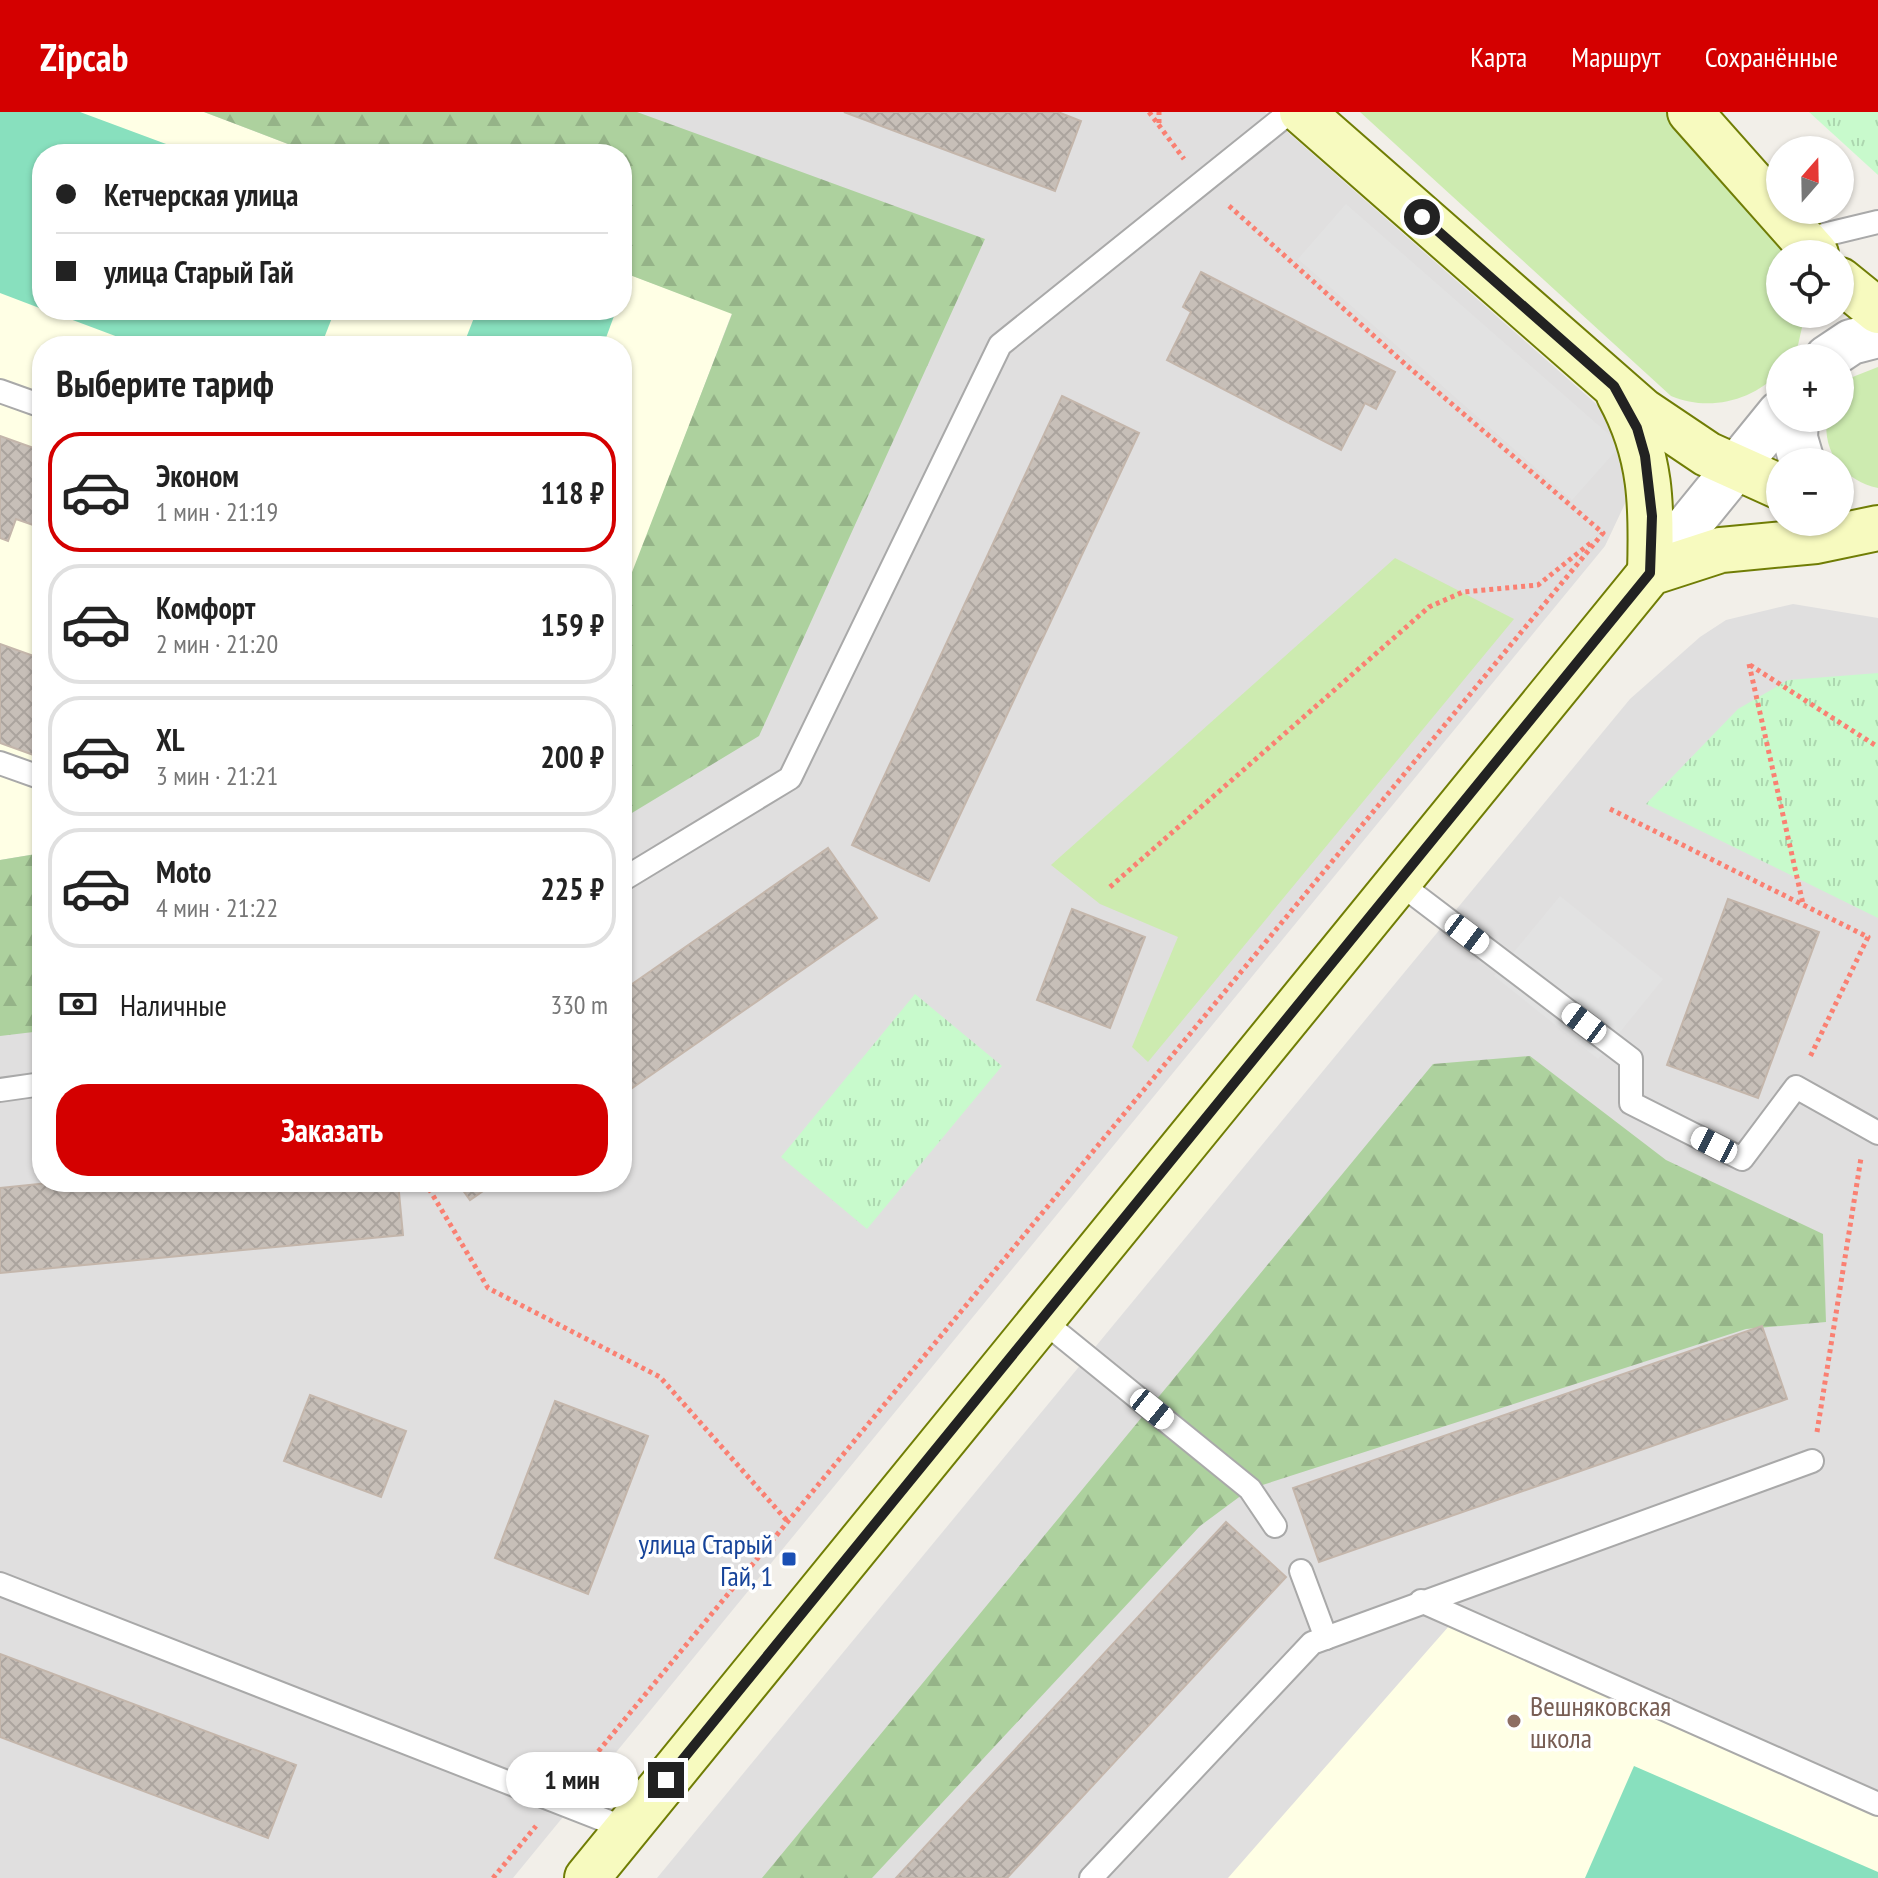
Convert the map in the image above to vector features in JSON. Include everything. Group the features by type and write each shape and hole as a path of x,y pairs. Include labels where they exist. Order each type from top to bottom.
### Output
{"street":[{"path":"1302,112 1614,386 1679,437 1766,481"},
{"path":"1690,112 1804,240"},
{"path":"1854,291 1878,311"},
{"path":"1848,344 1878,335"},
{"path":"1614,386 1637,428 1645,456 1652,516 1650,573"},
{"path":"587,1878 1766,430"},
{"path":"1650,573 1721,550 1816,541 1856,516"}],"lane":[{"path":"632,874 790,778 1000,345 1201,180 1290,112"},
{"path":"1829,240 1878,222"},
{"path":"0,391 32,402"},
{"path":"0,763 32,774"},
{"path":"1398,882 1631,1059 1631,1103 1742,1159 1796,1087 1872,1130"},
{"path":"0,1090 32,1085"},
{"path":"1042,1320 1250,1489 1275,1526"},
{"path":"1091,1878 1312,1643 1812,1461"},
{"path":"1301,1571 1326,1638"},
{"path":"0,1584 627,1829"},
{"path":"1421,1601 1878,1804"}],"path":[{"path":"1149,112 1201,180 1405,364 1603,533"},
{"path":"1159,112 1159,124"},
{"path":"1110,887 1429,607 1463,592 1538,585 1603,533"},
{"path":"493,1878 1603,533"},
{"path":"1803,904 1749,664 1878,747"},
{"path":"1610,809 1868,937 1796,1087"},
{"path":"1812,1461 1872,1130"},
{"path":"431,1192 488,1288 660,1377 788,1522"}],"shaded area":[{"path":"0,112 1265,112 1627,431 1629,495 1605,546 513,1878 0,1878"},
{"path":"0,112 204,112 288,144 32,144 32,320 632,320 632,276 732,313 632,575 632,336 32,336 32,855 0,860"},
{"path":"1346,204 1621,445 1572,500 1298,259"},
{"path":"1793,604 1878,618 1878,1878 657,1878 1630,699 1700,637 1726,620"},
{"path":"1560,896 1663,979 1598,1059 1494,976"},
{"name":"Вешняковская школа","path":"1449,1626 1878,1816 1878,1878 1228,1878"}],"green space":[{"path":"0,112 80,112 166,144 32,144 32,305 0,293"},
{"path":"204,112 637,112 985,239 759,736 632,813 632,572 732,314 632,276 632,144 288,144"},
{"path":"1360,112 1666,112 1728,172 1778,240 1766,240 1766,328 1802,328 1798,344 1766,344 1766,384 1743,397 1700,403 1671,396"},
{"path":"1809,112 1878,112 1878,175 1854,153 1854,136 1835,136"},
{"path":"73,320 331,320 325,336 115,336"},
{"path":"473,320 613,320 607,336 467,336"},
{"path":"1878,367 1878,488 1854,478 1854,448 1830,448 1828,443 1826,432 1854,432 1854,376"},
{"path":"1395,558 1514,619 1148,1062 1132,1047 1178,937 1100,904 1051,865"},
{"path":"1878,673 1878,918 1646,804 1738,709 1788,680"},
{"path":"32,855 32,1032 0,1036 0,860"},
{"path":"915,994 1002,1066 867,1229 781,1157"},
{"path":"1530,1056 1666,1160 1823,1234 1826,1322 1746,1329 1250,1489 1200,1526 872,1878 762,1878 1433,1064"},
{"path":"1634,1766 1878,1872 1878,1878 1585,1878"}],"building":[{"path":"844,112 1058,112 1081,121 1055,191"},
{"path":"1201,272 1395,372 1376,409 1365,403 1341,450 1167,360 1191,312 1183,307"},
{"path":"1062,396 1139,433 929,881 852,845"},
{"path":"0,436 32,447 32,525 16,519 8,541 0,538"},
{"path":"0,644 32,655 32,754 0,743"},
{"path":"828,848 877,918 632,1088 632,984"},
{"path":"1728,899 1819,932 1758,1098 1667,1065"},
{"path":"1072,909 1145,937 1110,1028 1037,1000"},
{"path":"32,1185 32,1192 399,1192 403,1235 0,1273 0,1188"},
{"path":"464,1192 482,1192 470,1200"},
{"path":"1762,1326 1787,1399 1319,1562 1293,1488"},
{"path":"310,1395 406,1431 381,1497 284,1461"},
{"path":"555,1401 648,1436 588,1594 495,1558"},
{"path":"1226,1522 1286,1577 1007,1878 896,1878"},
{"path":"0,1654 296,1765 268,1838 0,1737"}],"place":[{"name":"улица Старый Гай, 1","path":"789,1559"},
{"name":"Вешняковская школа","path":"1514,1721"}],"route":[{"path":"666,1780 1650,573 1652,516 1645,456 1637,428 1614,386 1422,217"}]}
